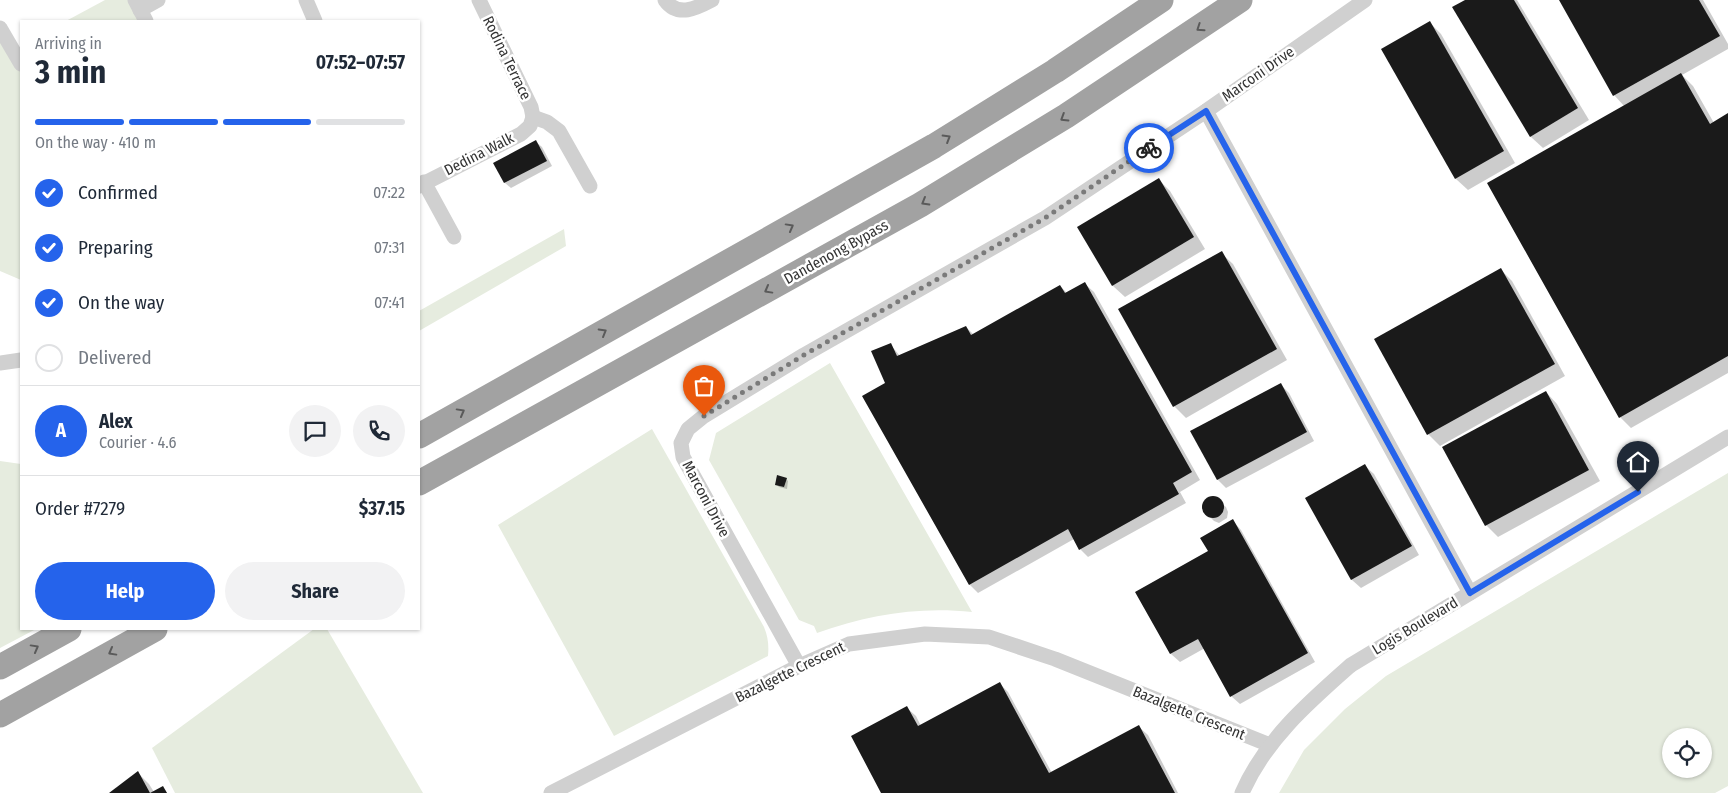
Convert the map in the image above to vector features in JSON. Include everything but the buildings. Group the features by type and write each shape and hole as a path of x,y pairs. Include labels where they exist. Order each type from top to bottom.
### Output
{"highway":[{"path":"420,435 934,146 1055,71 1161,0"},
{"name":"Dandenong Bypass","path":"420,482 928,200 1074,111 1240,0"},
{"path":"0,667 67,630"},
{"path":"0,715 153,630"}],"street":[{"path":"140,10 158,0"},
{"path":"306,0 315,20"},
{"name":"Rodina Terrace","path":"479,0 531,107 533,117"},
{"path":"665,0 675,9 682,10 694,9 712,0"},
{"name":"Marconi Drive","path":"799,666 683,457 680,443 688,429 704,416 804,355 1045,218 1206,111 1365,0"},
{"path":"0,28 20,62"},
{"path":"1206,111 1470,593"},
{"path":"533,117 547,122 559,131 590,186"},
{"name":"Dedina Walk","path":"421,184 521,134 530,126 533,117"},
{"path":"421,184 454,237"},
{"path":"0,364 20,360"},
{"name":"Logis Boulevard","path":"1242,793 1246,782 1270,745 1309,702 1351,665 1728,437"},
{"name":"Bazalgette Crescent","path":"551,793 799,666 849,644 925,634 989,638 1055,659 1270,745"}],"shaded area":[{"path":"105,0 129,0 140,20 68,20"},
{"path":"0,36 20,71 20,280 0,271"},
{"path":"564,229 566,246 420,330 420,310"},
{"path":"830,363 972,612 952,610 913,611 855,621 817,633 814,626 799,620 709,460 716,433"},
{"path":"652,429 764,627 768,641 768,656 614,736 498,525"},
{"path":"0,461 20,464 20,630 34,630 0,648"},
{"path":"1728,473 1728,786 1715,793 1279,793 1304,750 1345,709 1386,676"},
{"path":"313,630 328,630 423,793 175,793 152,748"}],"way so far":[{"path":"704,416 804,355 1045,218 1149,148"}],"route":[{"path":"1149,148 1206,111 1470,593 1638,492"}]}
